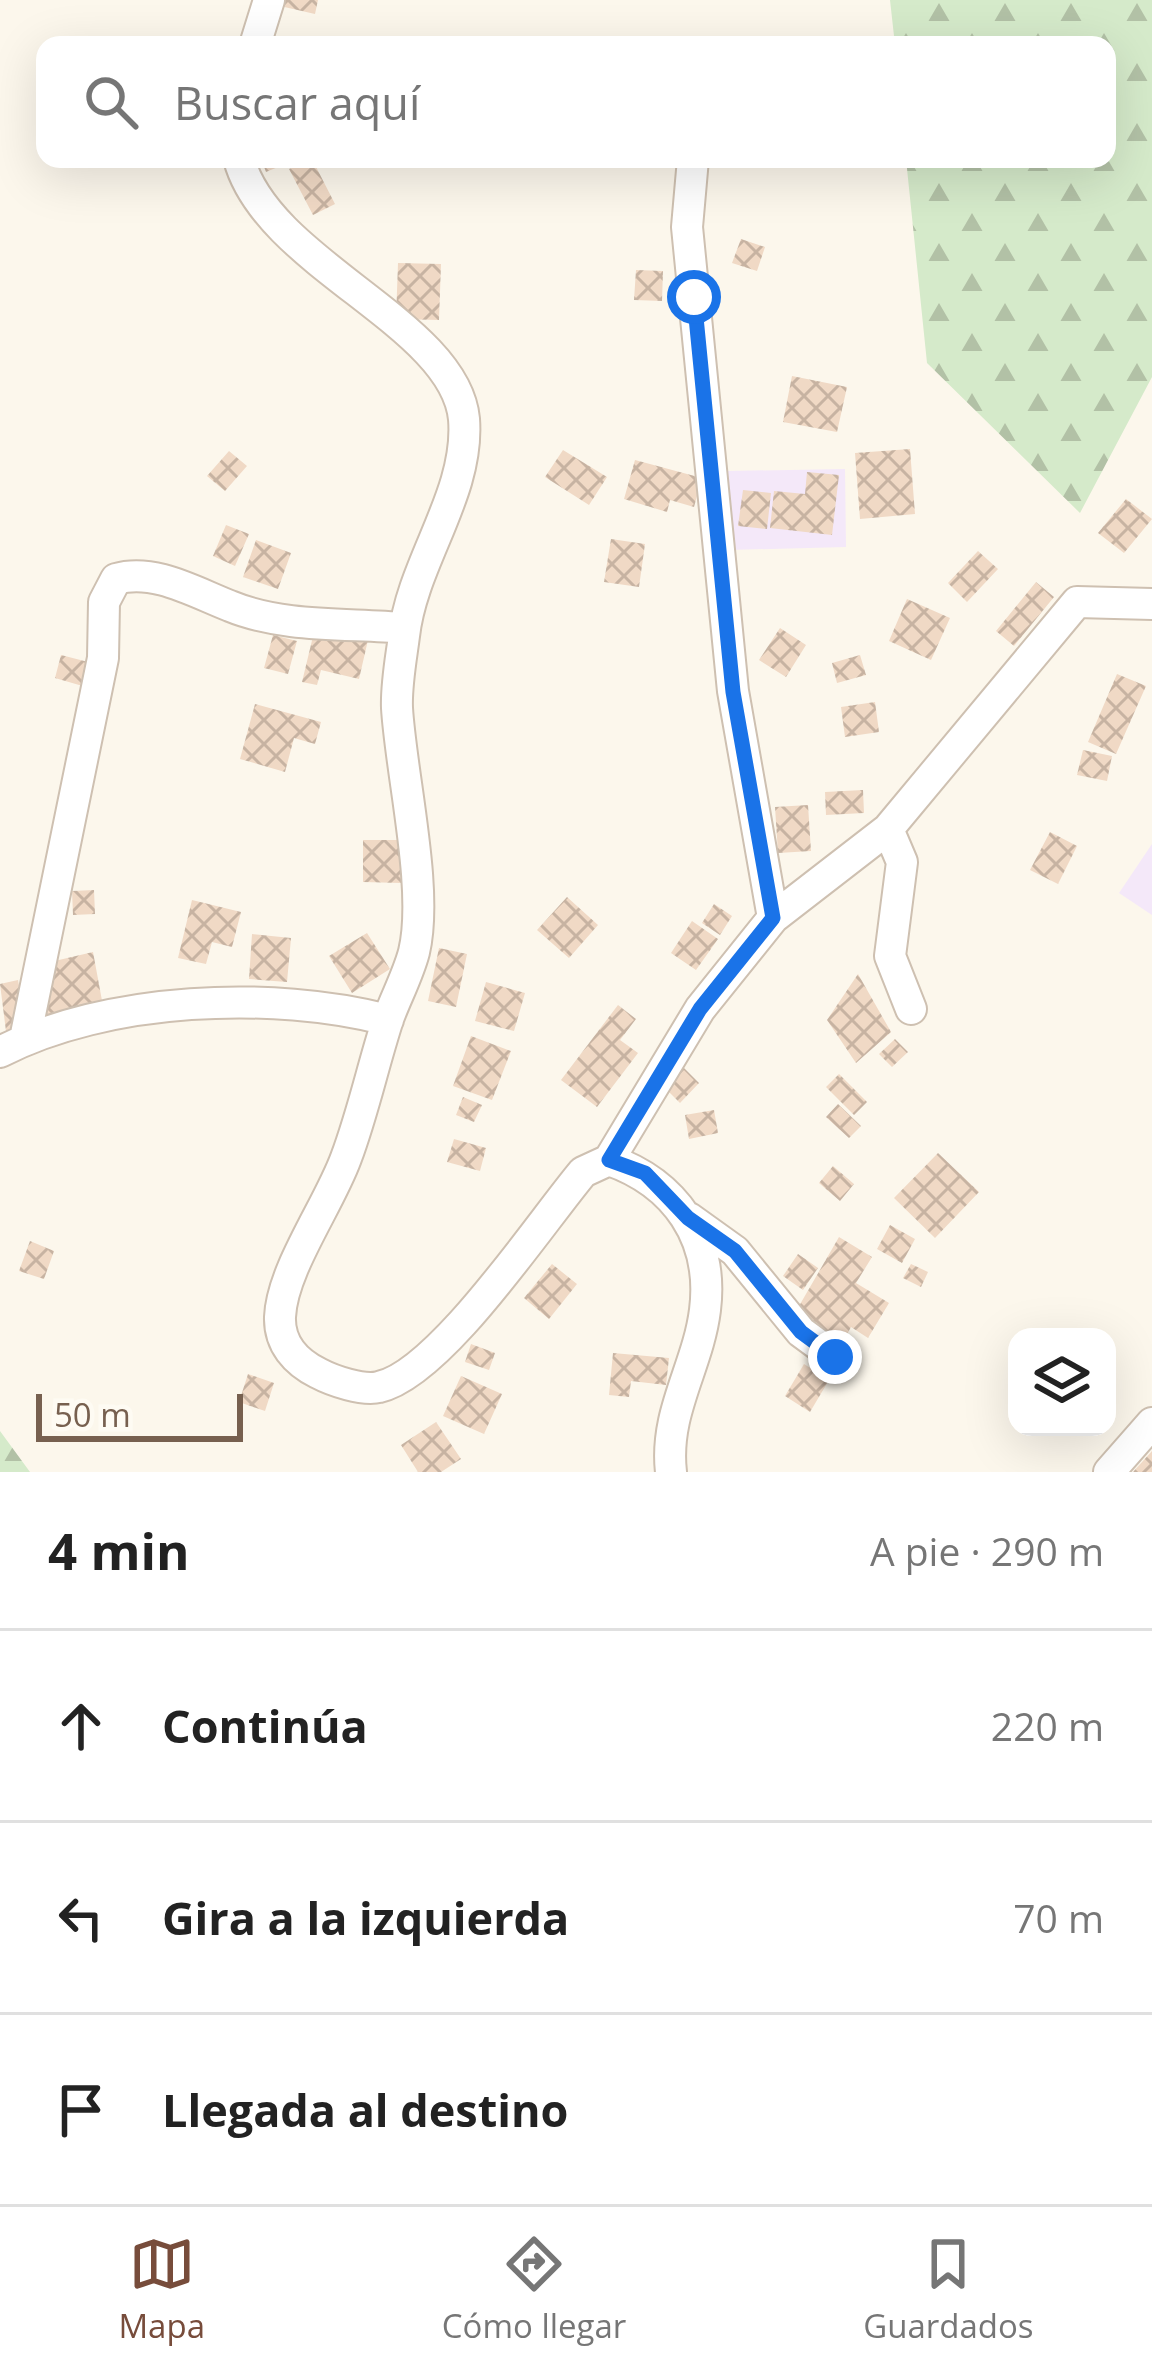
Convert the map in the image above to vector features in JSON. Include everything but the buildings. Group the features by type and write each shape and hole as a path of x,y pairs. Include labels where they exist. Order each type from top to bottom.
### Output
{"street":[{"path":"258,36 269,0"},
{"path":"241,168 247,188 302,251 352,283 451,377 464,415 464,455 404,628 397,704 414,855 415,949 346,1160 289,1285 280,1317 286,1346 303,1365 332,1380 378,1388 413,1369 452,1337 583,1172 609,1160 700,1009 773,918 889,829 1078,602 1102,598 1152,604"},
{"path":"691,168 688,227 733,692 773,918"},
{"path":"13,1046 70,835 104,658 104,602 116,579 138,573 237,609 298,622 404,628"},
{"path":"889,829 902,862 890,956 910,1009"},
{"path":"13,1046 132,1012 203,1005 331,1009 388,1021"},
{"path":"609,1160 645,1173 688,1218 735,1251 801,1332 835,1357"},
{"path":"671,1472 673,1414 705,1311 704,1262 688,1218"},
{"path":"1109,1472 1152,1424"}],"shaded area":[{"path":"845,469 846,547 728,550 727,471"},
{"path":"1152,844 1152,915 1119,893"}],"green space":[{"path":"890,0 1152,0 1152,377 1080,513 927,363 907,168 1116,168 1116,36 894,36"},
{"path":"0,1431 30,1472 0,1472"}],"route":[{"path":"694,297 733,692 773,918 700,1009 609,1160 645,1173 688,1218 735,1251 801,1332 835,1357"}]}
